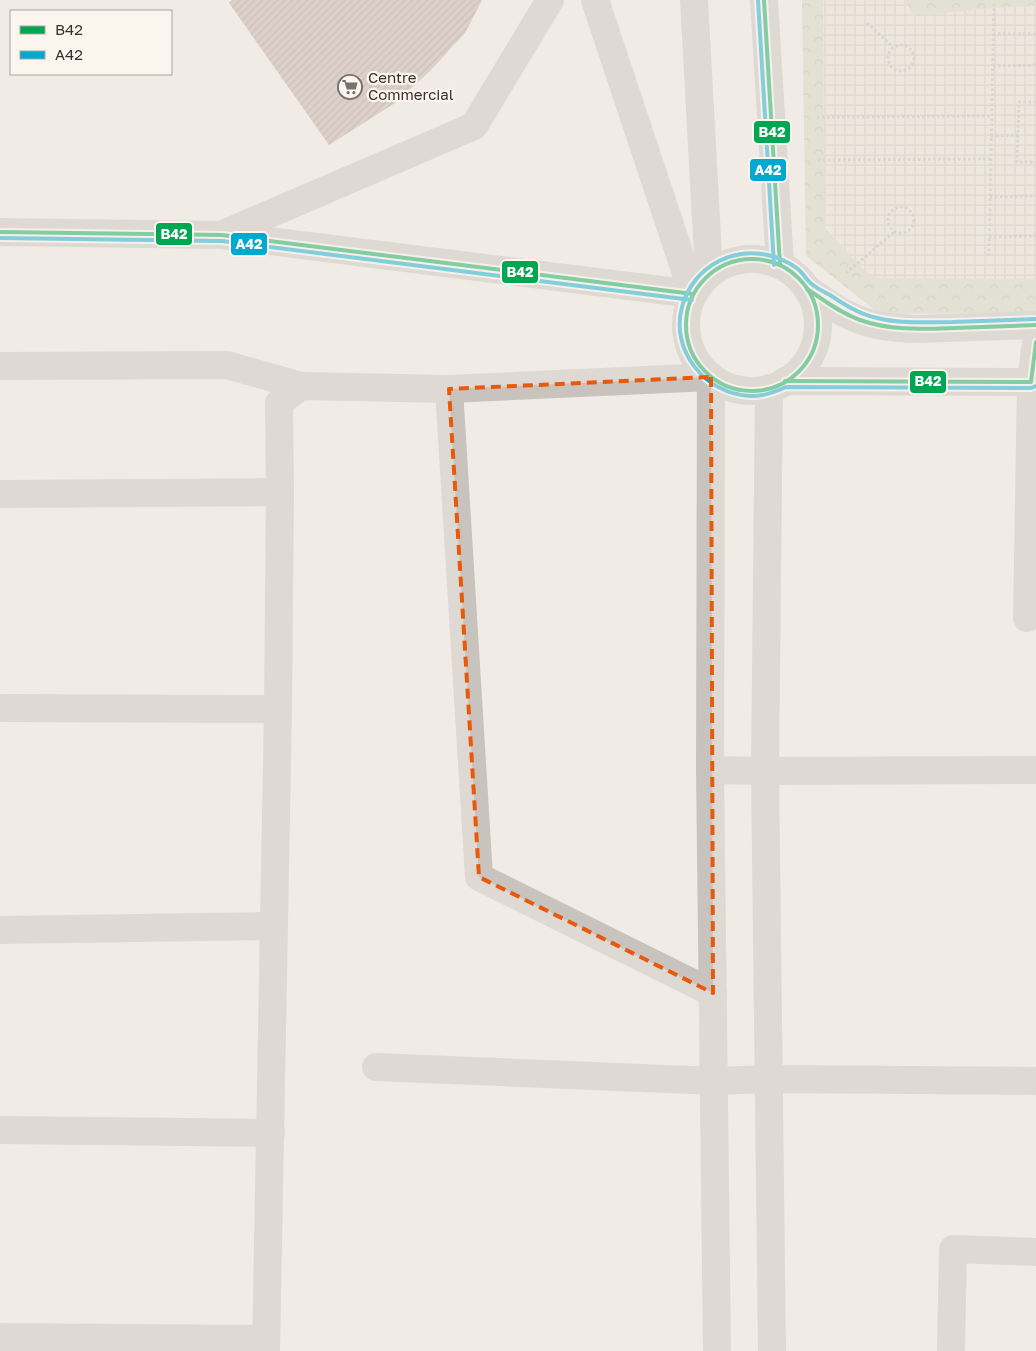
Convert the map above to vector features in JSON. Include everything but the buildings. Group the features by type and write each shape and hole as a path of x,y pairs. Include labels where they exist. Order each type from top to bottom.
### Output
{"street":[{"path":"222,235 474,126 550,0"},
{"path":"595,0 701,284"},
{"path":"694,0 701,284"},
{"path":"764,0 780,265"},
{"path":"0,232 222,235 701,284"},
{"path":"777,385 798,371 809,357 816,340 818,322 814,305 807,289 796,276 780,265 762,260 743,259 725,264 701,284 687,311 686,330 689,348 698,363 711,377 729,386 749,390 777,385 1034,382"},
{"path":"807,289 850,316 874,324 897,328 1036,325"},
{"path":"1027,618 1036,342"},
{"path":"0,366 227,364 301,386 449,389 711,377"},
{"path":"711,377 710,770 717,1351"},
{"path":"772,1351 765,771 777,385"},
{"path":"0,1337 266,1345 278,709 279,403 301,386"},
{"path":"449,389 479,876 713,993"},
{"path":"0,494 280,492"},
{"path":"0,708 278,709"},
{"path":"710,770 1036,770"},
{"path":"0,930 274,926"},
{"path":"376,1067 714,1081 769,1079 1036,1080"},
{"path":"0,1130 271,1132"},
{"path":"951,1351 952,1249 1036,1252"},
{"path":"763,1351 788,1351"}],"path":[{"path":"989,256 994,1"},
{"path":"866,23 893,47"},
{"path":"993,34 1036,34"},
{"path":"902,45 913,51 913,64 906,70 894,70 891,66 888,54 893,47 902,45"},
{"path":"993,66 1036,65"},
{"path":"1036,102 1019,102 1017,162 1036,162"},
{"path":"817,117 991,116"},
{"path":"991,136 1018,135"},
{"path":"818,160 991,159"},
{"path":"990,197 1036,196"},
{"path":"846,273 894,232 907,232 913,226 914,216 905,207 892,209 888,216 888,225 894,232"},
{"path":"989,237 1036,236"}],"highlighted area":[{"path":"711,377 713,993 479,877 449,389"}],"green space":[{"path":"802,0 1036,0 1036,313 880,314 806,256"}],"shaded area":[{"path":"823,0 906,0 913,16 1036,6 1036,279 873,278 826,229"}],"transit line":[{"name":"A42","path":"758,0 774,265"},
{"name":"B42","path":"764,0 780,265"},
{"name":"B42","path":"0,232 222,235 693,294"},
{"name":"A42","path":"0,238 222,241 692,300"},
{"name":"A42","path":"1036,319 924,322 877,318 852,309 819,289 789,263 770,256 749,253 739,254 719,261 701,274 687,293 682,307 680,323 681,339 686,354 695,367 719,387 734,393 750,396 759,396 786,387 1031,388 1036,386"},
{"name":"B42","path":"752,259 777,264 788,270 798,279 807,289 813,300 818,325 813,350 807,361 798,371 788,380 777,386 752,391 727,386 716,380 706,371 697,361 691,350 686,325 691,300 697,289 706,279 716,270 727,264 752,259"},
{"name":"B42","path":"807,289 846,314 872,324 895,328 919,329 1036,325"},
{"name":"B42","path":"785,381 1031,382 1036,342"}],"place":[{"name":"Centre Commercial","path":"350,87"}]}
